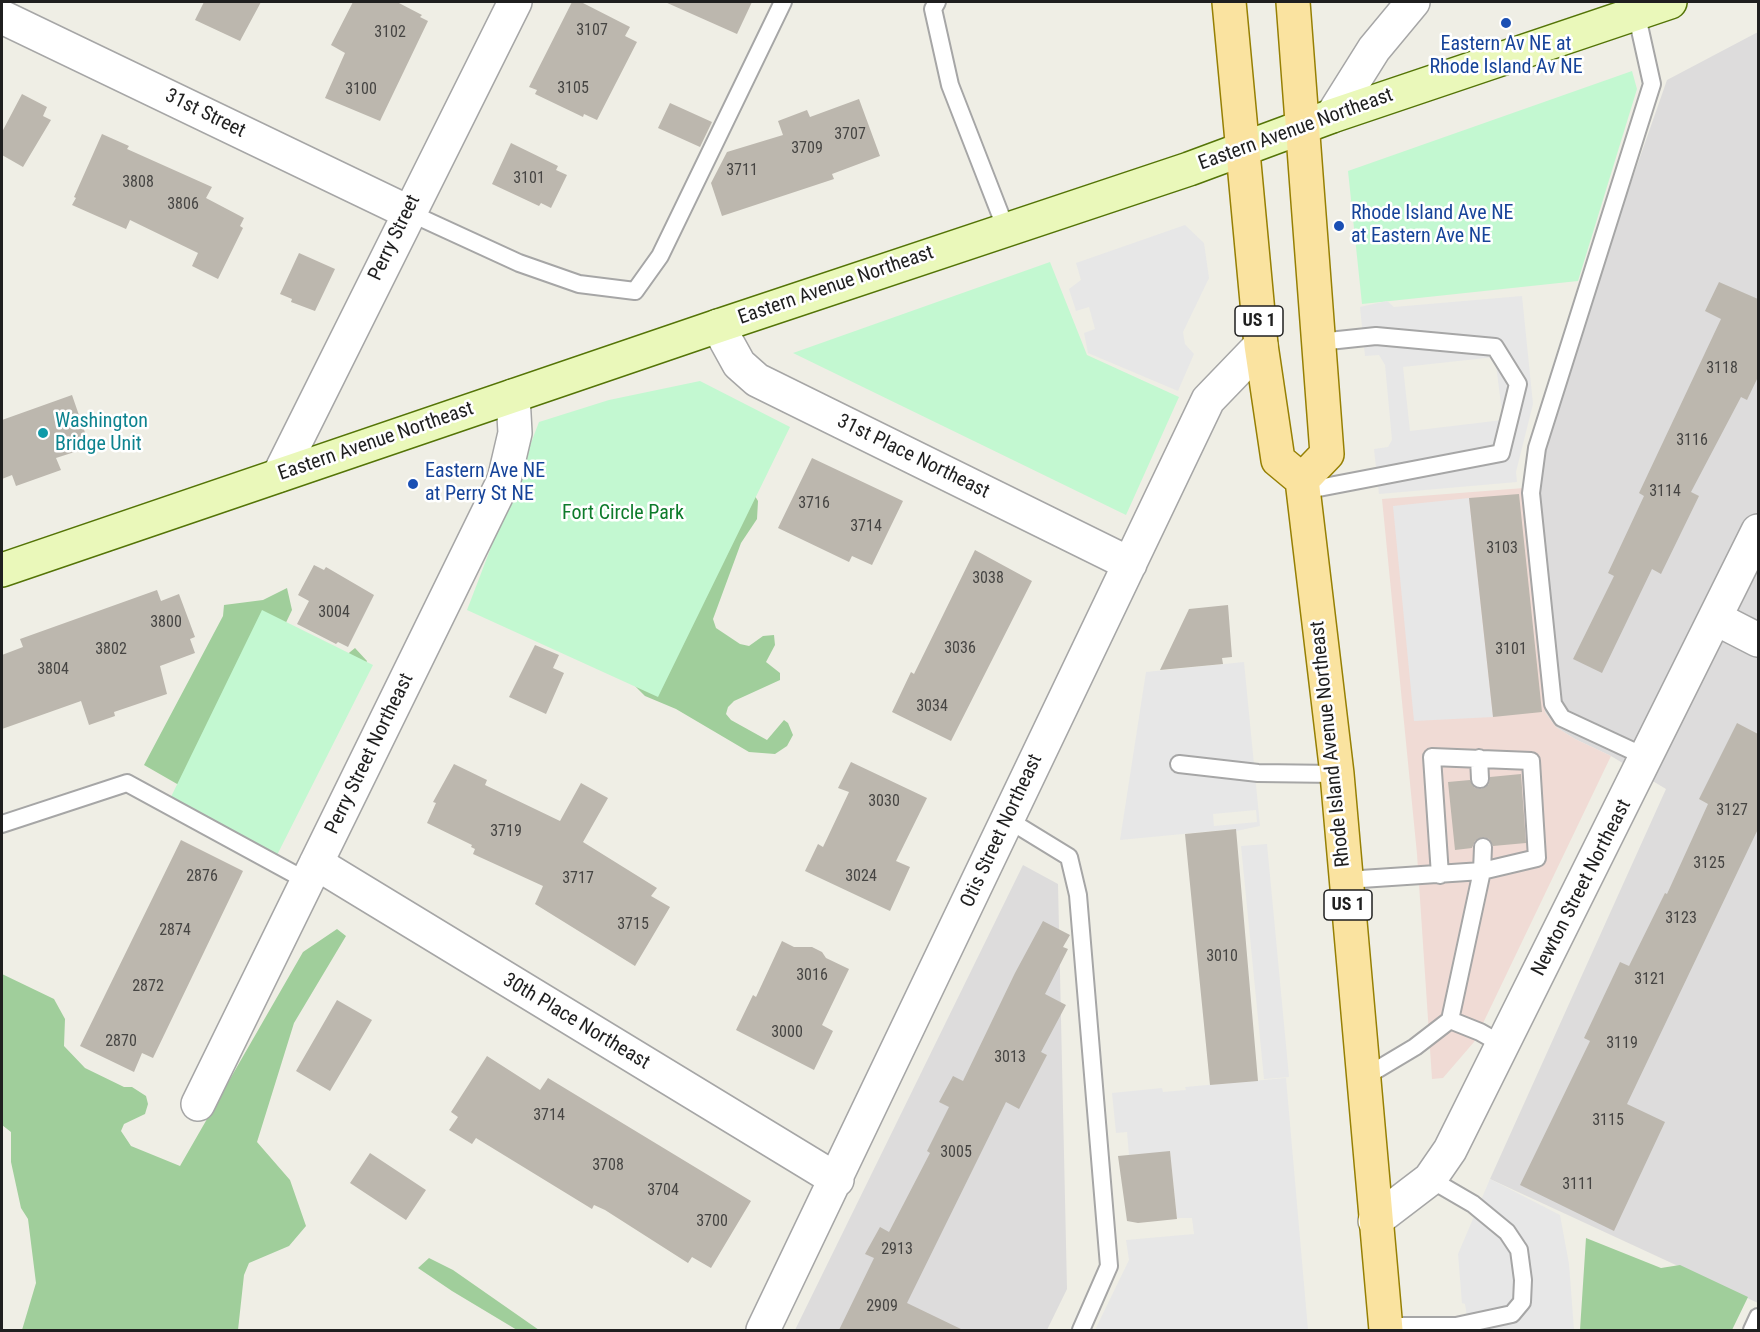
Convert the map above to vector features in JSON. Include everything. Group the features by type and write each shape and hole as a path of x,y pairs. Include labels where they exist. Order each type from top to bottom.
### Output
{"main road":[{"name":"US 1","path":"1229,2 1261,345 1278,460 1303,486"},
{"path":"1293,2 1301,129 1328,454 1303,486"},
{"name":"Eastern Avenue Northeast","path":"2,570 1244,150 1332,116 1670,2"},
{"name":"Rhode Island Avenue Northeast","path":"1303,486 1336,774 1386,1328"}],"street":[{"name":"Perry Street","path":"279,475 408,212 515,2"},
{"path":"1332,116 1374,49 1413,2"},
{"name":"31st Street","path":"2,17 408,212"},
{"name":"31st Place Northeast","path":"718,326 739,364 758,380 1130,564"},
{"name":"Otis Street Northeast","path":"763,1330 837,1180 1006,819 1209,400 1261,345"},
{"name":"Perry Street Northeast","path":"198,1104 504,480 515,433 513,396"},
{"name":"Newton Street Northeast","path":"1375,1221 1430,1179 1450,1150 1648,758 1758,531"},
{"path":"1717,619 1758,640"},
{"name":"30th Place Northeast","path":"312,872 837,1180"}],"lane":[{"path":"408,212 519,263 579,284 635,291 660,256 783,2"},
{"path":"937,2 933,9 950,85 1006,229"},
{"path":"1636,12 1652,84 1537,448 1532,493 1553,704 1562,718 1648,758"},
{"path":"1303,486 1501,453 1518,384 1495,347 1376,336 1319,342"},
{"path":"1346,880 1440,875 1482,871 1538,858 1531,762 1432,757 1440,875"},
{"path":"1479,758 1480,778"},
{"path":"1179,764 1258,773 1336,774"},
{"path":"2,824 127,783 312,872"},
{"path":"1006,819 1070,857 1078,895 1109,1266 1081,1330"},
{"path":"1363,1078 1414,1047 1450,1020 1482,871 1483,848"},
{"path":"1450,1020 1503,1045"},
{"path":"1386,1328 1456,1326 1512,1314 1522,1302 1523,1280 1519,1250 1507,1232 1473,1204 1430,1179"},
{"path":"1752,1330 1758,1317"}],"shaded area":[{"path":"1758,32 1758,1303 1490,1179 1666,789 1556,727 1545,712 1524,488 1667,80"},
{"path":"1185,225 1204,243 1209,278 1183,332 1185,344 1194,354 1178,391 1088,353 1084,333 1095,329 1089,307 1076,311 1069,289 1081,280 1076,263"},
{"path":"1522,296 1533,404 1516,472 1517,482 1379,494 1374,449 1388,447 1392,440 1385,365 1379,355 1365,356 1360,307 1387,301 1394,307","holes":["1495,357 1503,420 1410,431 1403,367"]},
{"path":"1524,488 1545,712 1556,727 1611,756 1474,1042 1443,1078 1432,1079 1417,854 1382,499"},
{"path":"1469,498 1493,717 1414,721 1393,506"},
{"path":"1244,662 1260,826 1236,831 1235,829 1120,840 1146,672","holes":["1256,810 1257,822 1214,826 1213,814"]},
{"path":"1267,844 1289,1077 1264,1079 1241,846"},
{"path":"1023,865 1058,884 1067,1289 1047,1330 795,1330"},
{"path":"1286,1078 1308,1330 1095,1330 1129,1260 1126,1240 1194,1234 1192,1218 1177,1218 1170,1152 1129,1155 1127,1132 1116,1133 1112,1093 1162,1088 1163,1092 1186,1090 1185,1087"},
{"path":"1490,1179 1560,1215 1569,1264 1574,1330 1469,1330 1465,1304 1462,1303 1458,1254"}],"green space":[{"path":"1632,71 1637,89 1578,281 1362,304 1348,171"},
{"path":"1050,262 1087,355 1179,397 1126,515 793,353"},
{"name":"Fort Circle Park","path":"700,381 790,427 658,697 467,610 539,422 609,400"},
{"path":"753,493 758,501 757,519 741,543 713,619 716,628 740,644 749,646 763,636 774,635 775,645 766,662 780,673 780,680 734,701 728,707 726,714 731,720 767,740 784,720 788,723 793,735 787,746 775,754 749,752 676,709 645,696 632,683"},
{"path":"287,588 292,610 261,675 339,661 355,648 367,661 283,835 205,800 144,765 223,616 224,605 263,600"},
{"path":"262,610 373,665 273,863 169,801"},
{"path":"337,929 346,936 294,1023 257,1142 290,1180 306,1226 289,1246 249,1263 244,1275 238,1330 22,1330 36,1283 28,1219 21,1208 11,1162 11,1132 2,1125 2,974 54,999 65,1019 64,1046 85,1068 124,1087 132,1087 146,1096 148,1104 145,1114 124,1124 121,1131 131,1146 180,1166 303,952"},
{"path":"1586,1238 1661,1268 1680,1265 1748,1297 1732,1330 1580,1330"},
{"path":"429,1258 453,1270 539,1330 517,1330 452,1291 418,1268"}],"building":[{"path":"204,2 261,2 240,41 195,20"},
{"path":"353,2 397,2 422,15 420,17 428,21 380,121 325,98 345,53 331,45"},
{"path":"572,2 581,2 630,27 625,36 637,42 597,120 584,114 583,117 535,94 537,90 529,87"},
{"path":"665,2 752,2 737,34"},
{"path":"22,94 47,107 43,116 51,120 23,167 2,155 2,132"},
{"path":"859,99 880,156 832,174 834,179 722,216 711,183 727,152 783,135 778,121 807,110 810,117"},
{"path":"670,103 712,122 700,147 658,128"},
{"path":"102,134 129,146 127,149 212,187 206,198 244,218 240,226 243,228 218,279 192,266 198,253 130,220 126,229 72,205"},
{"path":"511,143 558,166 556,170 567,175 551,208 541,203 539,206 492,184"},
{"path":"299,253 335,269 315,311 291,302 292,299 280,294"},
{"path":"1719,282 1758,299 1758,377 1747,400 1741,397 1691,492 1699,496 1661,574 1652,569 1602,673 1573,659 1614,576 1608,573 1644,496 1639,493 1721,319 1705,311"},
{"name":"Washington Bridge Unit","path":"72,395 90,447 56,458 61,470 16,486 12,475 2,479 2,420"},
{"path":"812,458 903,501 872,565 852,556 849,562 778,528"},
{"path":"1519,494 1542,712 1493,717 1469,498"},
{"path":"975,550 1032,581 951,741 892,712 911,672 914,674"},
{"path":"314,565 324,570 326,567 374,595 348,647 338,642 336,644 297,624 309,601 298,595"},
{"path":"157,590 161,601 179,594 195,637 190,639 195,653 160,666 167,694 114,712 115,716 89,725 81,701 2,729 2,655 23,647 20,639"},
{"path":"1228,605 1232,657 1222,658 1223,664 1160,670 1189,609"},
{"path":"535,645 559,655 553,668 564,673 546,714 509,697"},
{"path":"1737,723 1758,734 1758,829 1627,1104 1665,1122 1614,1231 1520,1185 1590,1041 1584,1038 1620,962 1629,966 1665,893 1667,894 1708,804 1699,799"},
{"path":"851,762 927,798 896,861 910,867 890,911 805,871 818,844 823,847 849,792 838,788"},
{"path":"454,764 487,780 485,785 560,821 581,783 608,798 583,842 657,888 651,896 670,907 635,966 535,904 543,886 473,854 475,849 471,847 472,845 427,823 436,803 433,802"},
{"path":"1521,774 1526,843 1493,846 1489,839 1483,837 1475,841 1472,848 1455,850 1448,782 1470,780 1475,788 1481,789 1489,784 1490,777"},
{"path":"1236,829 1258,1081 1210,1085 1185,834"},
{"path":"181,840 243,871 153,1058 142,1053 134,1072 80,1046"},
{"path":"1043,921 1070,935 1063,947 1068,949 1045,994 1066,1005 1041,1052 1047,1055 1019,1109 1006,1102 907,1303 963,1330 839,1330 874,1258 865,1254 880,1227 889,1232 930,1153 927,1151 949,1107 939,1102 953,1076 963,1081"},
{"path":"782,941 794,947 812,947 822,952 826,958 849,969 822,1025 833,1031 814,1070 736,1030 753,995 756,997"},
{"path":"337,1000 372,1020 330,1091 296,1071"},
{"path":"487,1056 540,1090 548,1078 751,1201 711,1268 692,1257 688,1263 605,1210 594,1205 592,1209 476,1138 472,1144 449,1130 458,1117 451,1112"},
{"path":"1170,1151 1177,1219 1138,1223 1127,1221 1118,1156"},
{"path":"370,1153 426,1190 406,1220 350,1183"}],"place":[{"name":"Eastern Av NE at Rhode Island Av NE","path":"1506,23"},
{"name":"Rhode Island Ave NE at Eastern Ave NE","path":"1339,226"},
{"name":"Washington Bridge Unit","path":"43,433"},
{"name":"Eastern Ave NE at Perry St NE","path":"413,484"}]}
